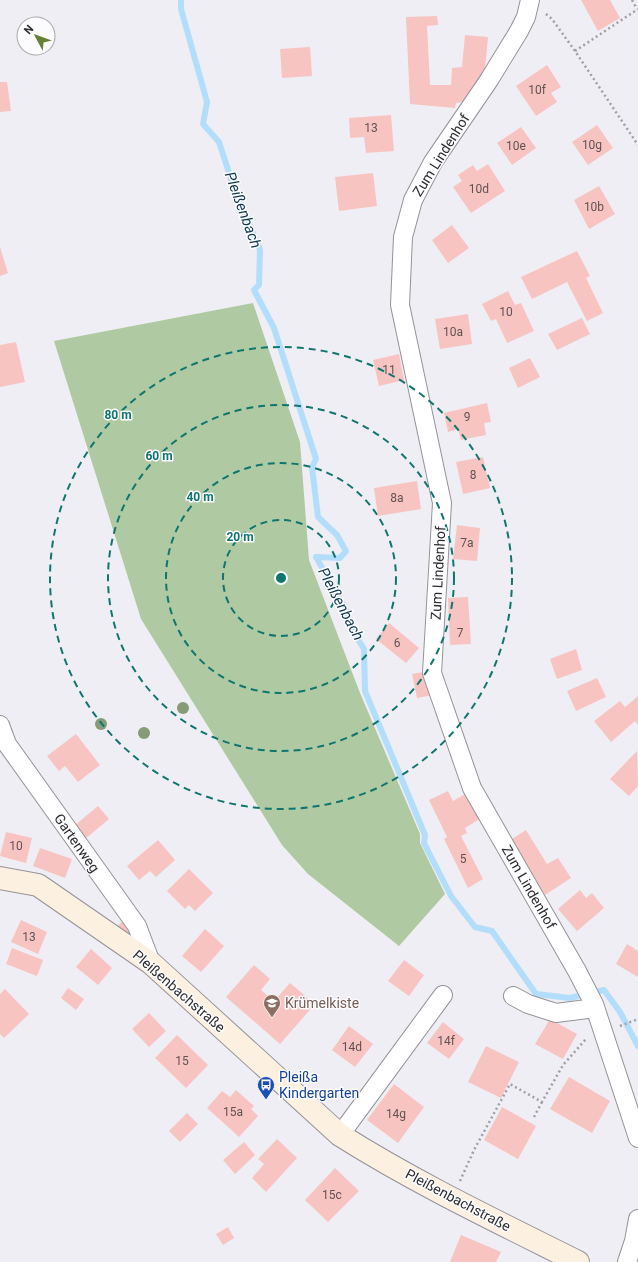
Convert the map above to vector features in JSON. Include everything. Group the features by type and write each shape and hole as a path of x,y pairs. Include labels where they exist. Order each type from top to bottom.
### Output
{"street":[{"name":"Zum Lindenhof","path":"536,5 526,17 489,80 434,162 413,200 403,237 400,304 442,503 432,673 472,788 577,971 594,1006 638,1138"},
{"name":"Gartenweg","path":"0,725 7,744 137,926 151,963"},
{"name":"Pleißenbachstraße","path":"0,878 38,885 151,963 340,1135 366,1152 452,1198 578,1262"},
{"path":"340,1135 443,995"},
{"path":"514,996 528,1004 556,1013 594,1006"},
{"path":"627,1262 634,1241 638,1219"}],"path":[{"path":"575,51 638,9 632,0"},
{"path":"536,5 552,19 638,145"},
{"path":"620,1026 638,1019"},
{"path":"534,1117 563,1065 589,1036 603,1031"},
{"path":"452,1198 474,1150 510,1084 542,1102"}],"green space":[{"path":"253,303 300,442 309,560 360,693 420,834 420,843 445,894 399,946 308,874 282,845 141,619 54,341"}],"building":[{"path":"581,0 610,0 620,18 598,31"},
{"path":"437,16 438,25 427,26 430,85 451,85 452,68 462,67 465,35 488,37 485,69 468,101 456,103 455,108 410,104 406,17"},
{"path":"310,47 312,76 282,78 280,49"},
{"path":"547,65 561,87 551,93 557,102 536,116 516,86"},
{"path":"0,82 7,82 11,111 0,112"},
{"path":"391,115 394,151 366,153 364,137 350,138 349,118"},
{"path":"597,125 613,148 588,165 572,142"},
{"path":"521,127 536,148 512,165 497,143"},
{"path":"488,164 505,191 471,213 453,187 462,181 458,175 473,165 477,171"},
{"path":"373,173 377,206 339,211 335,177"},
{"path":"599,186 615,214 589,229 574,200"},
{"path":"452,225 469,248 448,263 432,240"},
{"path":"0,247 8,273 0,276"},
{"path":"577,251 590,276 586,278 603,313 587,321 567,282 532,299 521,277"},
{"path":"508,291 515,305 521,303 534,331 507,343 496,319 491,321 482,304"},
{"path":"468,314 472,344 440,349 435,319"},
{"path":"582,318 590,334 557,350 548,334"},
{"path":"16,342 25,382 0,387 0,345"},
{"path":"399,354 404,380 379,386 373,360"},
{"path":"530,358 540,377 518,388 509,368"},
{"path":"487,403 491,422 484,423 486,435 461,440 458,429 448,432 444,413"},
{"path":"483,457 490,488 463,494 456,462"},
{"path":"417,481 421,509 378,516 374,488"},
{"path":"457,525 480,528 477,561 453,559"},
{"path":"468,597 471,644 450,645 448,598"},
{"path":"389,623 419,648 406,663 376,639"},
{"path":"576,649 582,670 557,679 550,659"},
{"path":"429,671 433,695 417,698 412,674"},
{"path":"597,678 606,697 576,711 567,691"},
{"path":"638,696 638,725 635,721 611,742 594,721 620,701 625,707"},
{"path":"76,734 100,765 78,782 65,766 59,771 47,756"},
{"path":"637,751 638,786 629,796 610,779"},
{"path":"448,791 453,801 467,793 483,817 465,828 467,833 461,836 483,879 468,888 444,839 447,837 429,800"},
{"path":"98,806 109,819 85,839 74,826"},
{"path":"526,830 547,864 558,858 571,878 545,895 512,839"},
{"path":"6,832 32,838 26,863 0,856"},
{"path":"158,840 175,860 156,877 150,871 139,880 127,866"},
{"path":"40,848 72,859 65,878 33,866"},
{"path":"189,869 213,893 195,911 189,905 185,909 167,891"},
{"path":"580,890 586,898 592,893 604,908 577,931 558,909"},
{"path":"21,920 47,932 38,954 11,942"},
{"path":"123,920 134,929 129,936 118,926"},
{"path":"205,929 224,946 201,972 182,956"},
{"path":"627,944 638,951 638,977 616,964"},
{"path":"12,948 43,960 37,976 6,964"},
{"path":"91,949 112,968 98,985 76,967"},
{"path":"404,960 424,975 409,996 388,981"},
{"path":"254,965 270,979 261,990 274,1001 290,983 315,1004 280,1044 226,997"},
{"path":"68,988 84,999 76,1010 61,998"},
{"path":"5,989 29,1014 4,1038 0,1034 0,994"},
{"path":"149,1013 166,1031 149,1047 132,1029"},
{"path":"550,1019 577,1034 563,1059 535,1044"},
{"path":"443,1022 464,1039 449,1059 427,1043"},
{"path":"349,1026 373,1044 355,1067 332,1050"},
{"path":"177,1035 208,1065 186,1088 155,1058"},
{"path":"486,1046 519,1062 501,1098 468,1082"},
{"path":"569,1077 610,1101 592,1133 550,1109"},
{"path":"394,1084 424,1107 398,1143 367,1120"},
{"path":"236,1090 254,1106 251,1109 258,1116 239,1137 207,1108 222,1091 230,1097"},
{"path":"502,1107 536,1126 518,1159 484,1140"},
{"path":"187,1113 198,1124 180,1142 169,1131"},
{"path":"277,1139 297,1158 266,1192 252,1178 264,1164 258,1159"},
{"path":"244,1142 255,1155 235,1174 223,1160"},
{"path":"335,1168 359,1191 328,1222 305,1200"},
{"path":"228,1227 234,1238 223,1245 216,1234"},
{"path":"461,1235 501,1252 496,1262 450,1262"}],"waterway":[{"name":"Pleißenbach","path":"181,0 181,9 207,102 203,124 219,142 233,185 260,250 259,285 254,290 274,328 316,459 312,467 318,517 337,535 346,551 340,558 316,557 346,610 356,636 364,649 365,691 425,835 424,843 451,896 475,927 492,931 536,994 570,998 604,990 620,1012 638,1046"}],"place":[{"name":"Krümelkiste","path":"272,1018"},
{"name":"Pleißa Kindergarten","path":"266,1100"}]}
